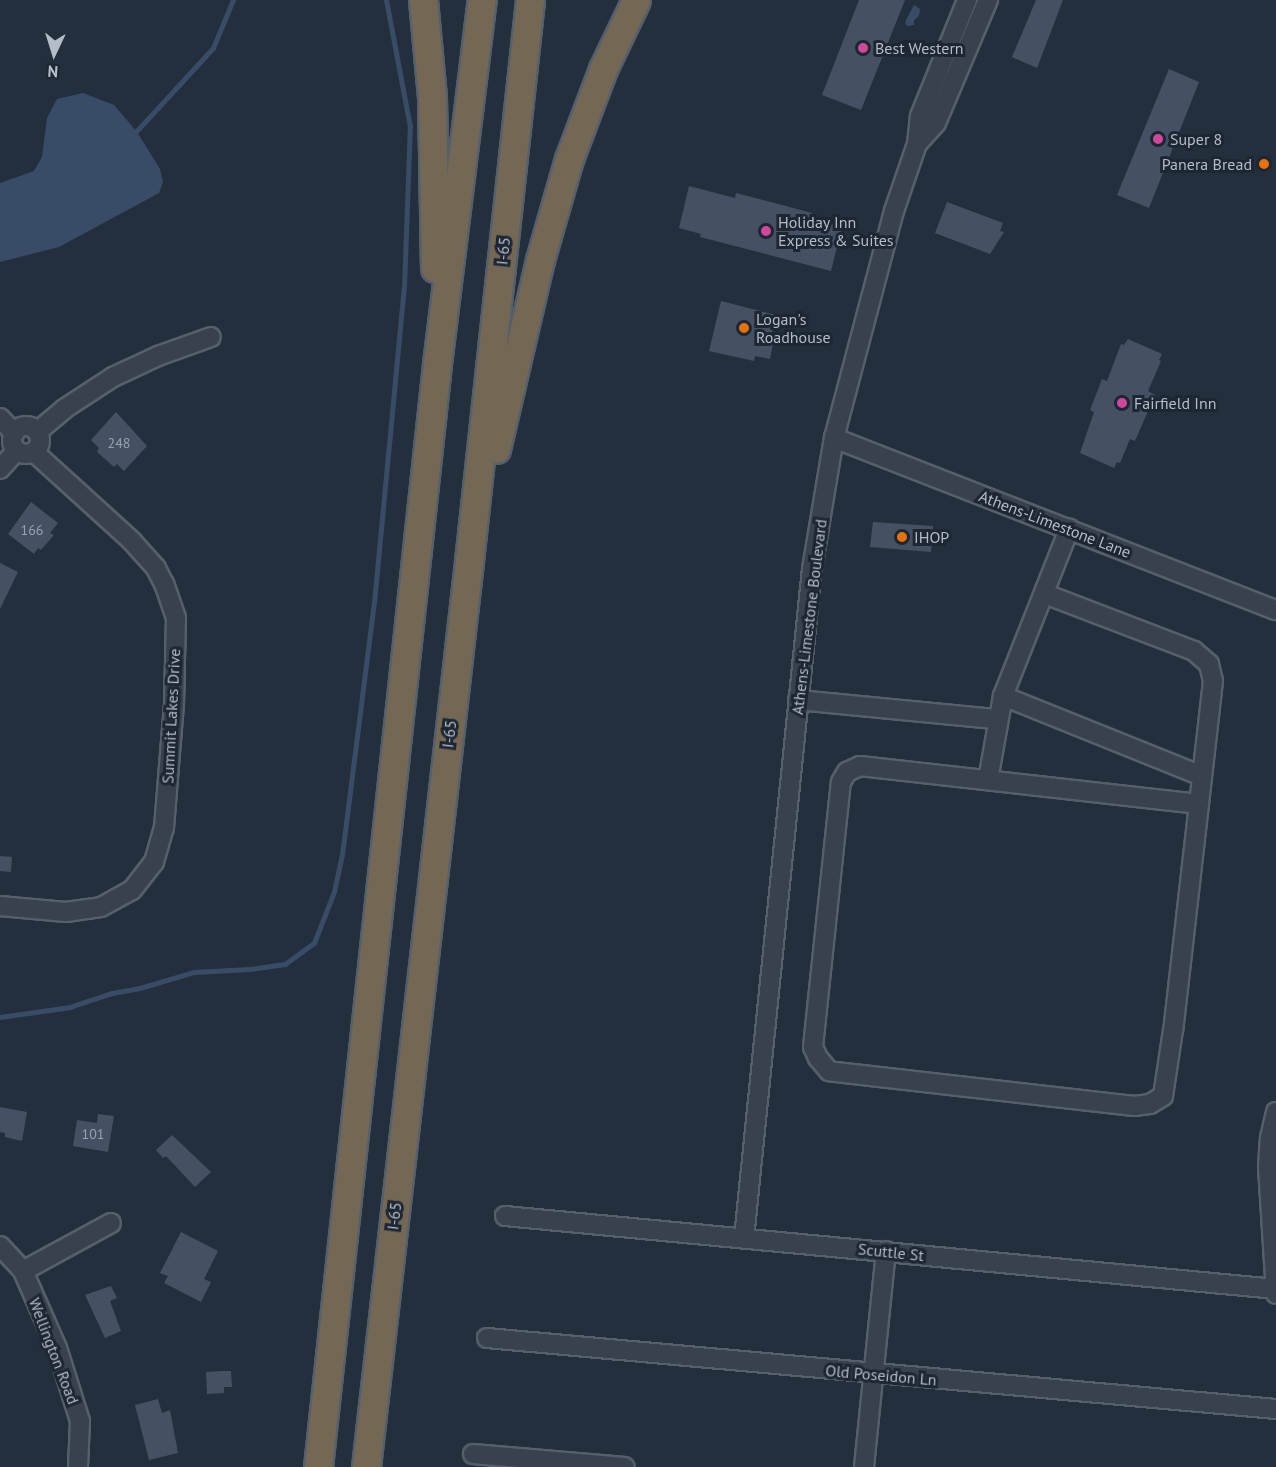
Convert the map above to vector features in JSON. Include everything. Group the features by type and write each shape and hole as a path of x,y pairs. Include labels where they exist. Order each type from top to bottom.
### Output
{"highway":[{"path":"423,0 432,97 437,364"},
{"path":"318,1467 437,364 482,0"},
{"name":"I-65","path":"366,1467 470,561 530,0"},
{"path":"470,561 540,260 569,159 603,69 636,0"}],"street":[{"name":"Athens-Limestone Boulevard","path":"744,1238 756,1101 812,569 834,438 894,211 917,144 920,116 967,0"},
{"name":"Athens-Limestone Boulevard","path":"917,144 936,123 988,0"},
{"path":"37,432 64,409 113,377 158,356 211,337"},
{"path":"0,418 14,433"},
{"path":"0,469 25,452 40,441 37,432 26,426 14,433 11,440 25,452"},
{"name":"Athens-Limestone Lane","path":"834,438 1276,610"},
{"name":"Summit Lakes Drive","path":"0,906 66,912 101,908 132,890 154,862 164,828 174,705 176,618 160,576 132,542 25,452"},
{"path":"988,780 997,719 1003,696 1069,529"},
{"path":"1045,594 1194,651 1209,664 1214,681 1202,776 1199,804 1163,1095 1150,1104 1134,1106 829,1071 813,1047 841,782 847,771 860,766 1199,804"},
{"path":"1003,696 1202,776"},
{"path":"798,700 997,719"},
{"path":"1276,1112 1270,1137 1268,1167 1276,1294"},
{"name":"Scuttle St","path":"505,1216 1275,1289"},
{"path":"23,1271 111,1223"},
{"name":"Wellington Road","path":"0,1246 23,1271 57,1348 80,1421 78,1467"},
{"path":"864,1467 886,1251"},
{"name":"Old Poseidon Ln","path":"487,1338 1276,1409"},
{"path":"473,1454 624,1467"}],"water":[{"path":"914,5 920,9 919,16 914,20 914,25 907,26 905,22"},
{"path":"83,93 114,105 137,132 160,169 163,182 159,193 59,247 0,262 0,183 34,171 42,157 47,118 57,99"}],"building":[{"name":"Best Western","path":"859,0 905,0 861,110 822,95"},
{"path":"1036,0 1063,0 1037,68 1012,57"},
{"name":"Super 8","path":"1169,69 1199,82 1149,208 1117,195"},
{"name":"Holiday Inn Express & Suites","path":"689,186 735,198 736,193 812,213 811,218 842,227 831,271 700,237 701,234 679,228"},
{"path":"947,202 1003,223 1000,231 1004,232 990,254 935,233"},
{"name":"Logan's Roadhouse","path":"721,301 776,315 770,342 773,343 770,359 755,356 754,361 709,351"},
{"name":"Fairfield Inn","path":"1128,339 1162,354 1148,391 1155,395 1135,441 1130,439 1120,463 1117,462 1114,468 1080,453 1094,412 1090,410 1102,379 1107,381 1121,344 1124,345"},
{"path":"116,412 147,446 124,471 117,464 114,467 97,452 99,448 91,440"},
{"path":"31,502 58,523 50,533 54,535 41,550 38,548 34,554 8,534"},
{"name":"IHOP","path":"873,522 933,526 931,552 870,547"},
{"path":"0,563 18,572 0,609"},
{"path":"0,856 12,857 11,872 0,871"},
{"path":"0,1107 27,1112 22,1141 5,1137 5,1133 0,1132"},
{"path":"98,1114 114,1116 108,1152 73,1146 77,1120 97,1123"},
{"path":"172,1135 211,1172 195,1187 166,1156 163,1158 156,1150"},
{"path":"181,1232 218,1251 204,1279 211,1282 201,1302 164,1283 168,1276 160,1273"},
{"path":"111,1286 117,1298 110,1301 121,1331 105,1338 85,1295"},
{"path":"231,1371 232,1387 224,1387 224,1393 207,1394 206,1372"},
{"path":"158,1399 162,1413 170,1410 178,1453 149,1460 135,1405"}],"waterway":[{"path":"133,135 213,48 233,0"},
{"path":"0,1017 70,1007 112,993 140,988 194,972 250,969 285,964 314,943 334,892 342,855 374,603 404,287 410,127 386,0"}],"place":[{"name":"Best Western","path":"863,48"},
{"name":"Super 8","path":"1158,139"},
{"name":"Panera Bread","path":"1264,164"},
{"name":"Holiday Inn Express & Suites","path":"766,231"},
{"name":"Logan's Roadhouse","path":"744,328"},
{"name":"Fairfield Inn","path":"1122,403"},
{"name":"IHOP","path":"902,537"}]}
